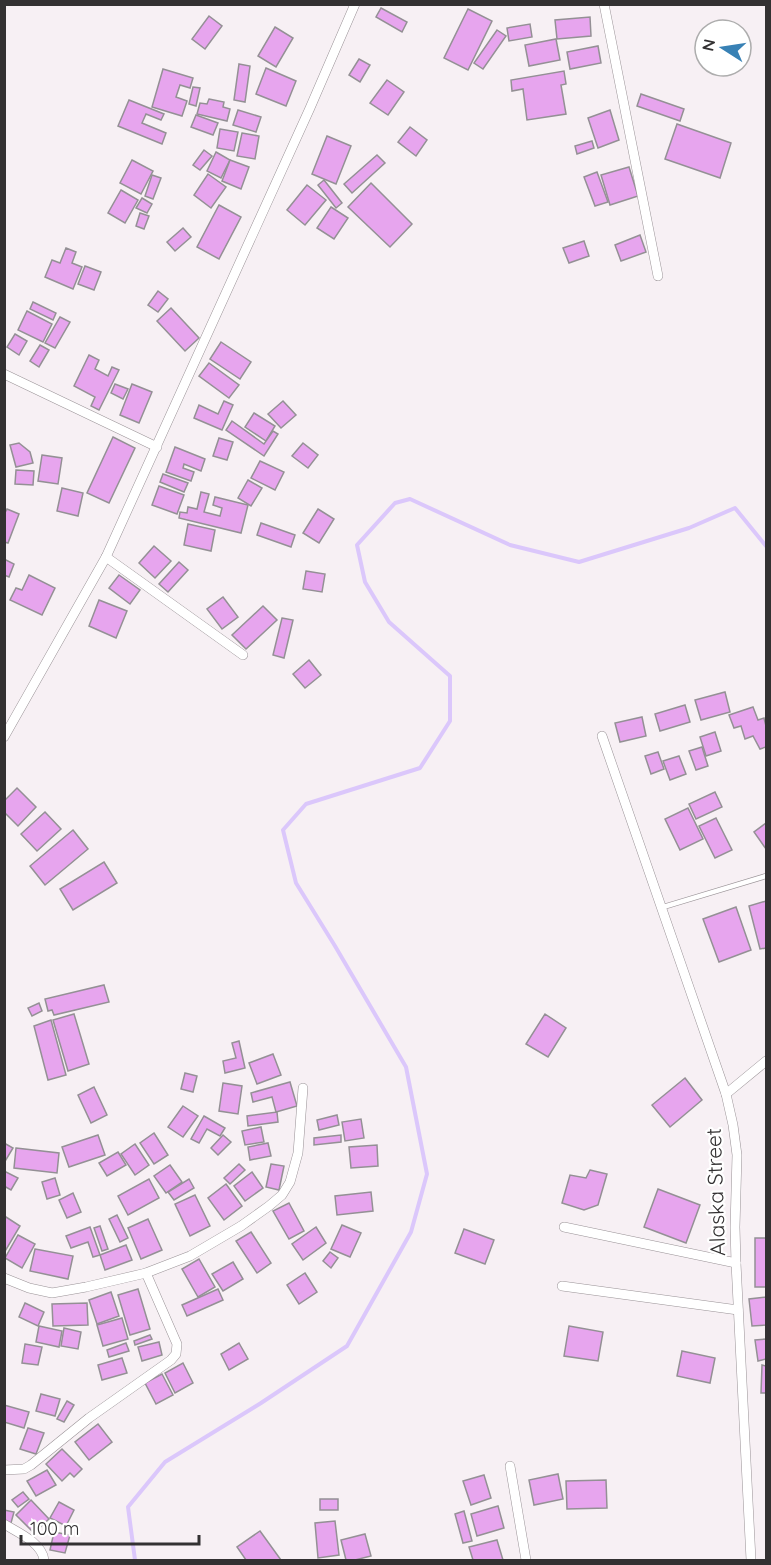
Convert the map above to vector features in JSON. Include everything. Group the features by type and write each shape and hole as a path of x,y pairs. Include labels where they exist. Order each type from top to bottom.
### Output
{"street":[{"path":"4,737 106,557 355,4"},
{"path":"604,4 658,276"},
{"path":"4,374 157,447"},
{"path":"106,557 243,655"},
{"name":"Alaska Street","path":"602,736 726,1094 733,1125 736,1155 736,1263 751,1560"},
{"path":"726,1094 766,1061"},
{"path":"4,1278 52,1293 86,1287 146,1273 190,1256 241,1226 282,1195 290,1182 298,1152 303,1088"},
{"path":"564,1227 736,1263"},
{"path":"4,1470 31,1466 89,1418 171,1360 176,1354 177,1344 146,1273"},
{"path":"562,1286 738,1310"},
{"path":"510,1466 526,1560"},
{"path":"4,1524 33,1542 40,1549 45,1560"}],"lane":[{"path":"660,908 766,876"}],"building":[{"path":"381,8 407,22 402,32 376,17"},
{"path":"468,9 492,21 468,70 444,58"},
{"path":"209,16 222,26 205,49 192,39"},
{"path":"590,17 591,36 557,39 555,20"},
{"path":"530,24 532,37 509,41 507,28"},
{"path":"275,27 293,38 276,67 258,56"},
{"path":"497,30 506,36 483,69 474,63"},
{"path":"556,39 560,60 529,66 525,45"},
{"path":"598,46 601,63 570,69 567,52"},
{"path":"359,59 370,65 360,82 349,75"},
{"path":"239,64 250,66 245,102 234,100"},
{"path":"266,68 296,81 286,106 256,94"},
{"path":"163,69 193,78 190,88 180,85 176,97 187,101 182,116 152,107"},
{"path":"564,71 566,84 561,85 566,114 527,120 523,89 512,91 511,80"},
{"path":"387,80 404,92 388,115 370,103"},
{"path":"193,87 200,88 196,106 189,104"},
{"path":"641,94 684,109 680,121 637,106"},
{"path":"209,99 224,102 223,107 230,109 227,121 197,114 200,103 207,104"},
{"path":"129,100 164,114 161,120 146,114 142,123 166,133 162,144 118,126"},
{"path":"238,110 261,117 256,132 233,125"},
{"path":"610,110 619,140 598,148 588,118"},
{"path":"196,115 218,123 213,135 191,127"},
{"path":"677,124 731,143 720,178 665,159"},
{"path":"410,127 427,140 416,156 398,142"},
{"path":"220,129 238,132 234,151 217,148"},
{"path":"242,133 259,136 255,159 237,156"},
{"path":"327,136 351,146 336,184 312,174"},
{"path":"592,141 594,148 577,154 575,146"},
{"path":"204,150 212,156 200,170 193,165"},
{"path":"216,152 230,160 221,178 207,171"},
{"path":"377,155 385,163 352,193 344,184"},
{"path":"132,160 153,171 141,194 120,183"},
{"path":"230,160 249,167 241,189 222,181"},
{"path":"629,167 638,196 610,205 601,175"},
{"path":"597,172 608,202 595,206 584,177"},
{"path":"208,174 226,187 211,208 194,195"},
{"path":"152,175 161,178 153,199 145,196"},
{"path":"324,180 342,203 336,208 318,185"},
{"path":"371,183 412,224 390,247 348,207"},
{"path":"307,185 326,200 305,225 287,210"},
{"path":"121,190 138,200 125,223 108,213"},
{"path":"142,198 152,204 147,213 136,208"},
{"path":"219,205 241,217 219,259 197,247"},
{"path":"331,207 348,218 334,239 317,228"},
{"path":"140,213 149,216 144,229 136,226"},
{"path":"183,228 191,237 175,251 167,242"},
{"path":"640,235 646,252 621,261 615,245"},
{"path":"584,241 589,256 569,263 563,248"},
{"path":"66,248 76,252 72,263 82,267 73,289 45,277 52,260 60,263"},
{"path":"85,266 101,272 94,290 78,284"},
{"path":"158,291 168,299 158,312 148,305"},
{"path":"33,302 56,313 53,320 30,309"},
{"path":"171,308 199,338 185,351 157,321"},
{"path":"27,311 52,324 43,342 18,330"},
{"path":"60,317 70,322 55,348 45,343"},
{"path":"15,334 27,341 19,355 7,347"},
{"path":"221,342 251,362 240,379 210,359"},
{"path":"40,345 49,350 39,367 30,361"},
{"path":"89,355 99,360 95,369 108,376 112,367 119,370 99,410 91,406 95,397 74,386"},
{"path":"209,363 239,385 229,398 199,376"},
{"path":"115,384 128,389 123,399 111,393"},
{"path":"132,384 152,392 139,423 120,415"},
{"path":"224,401 233,405 222,430 194,418 199,405 218,414"},
{"path":"283,401 296,415 281,428 268,414"},
{"path":"254,413 275,426 266,441 245,427"},
{"path":"232,421 264,444 273,431 278,434 264,456 226,430"},
{"path":"113,437 135,448 109,503 87,493"},
{"path":"219,438 233,442 227,460 213,456"},
{"path":"19,443 30,452 33,463 16,467 10,445"},
{"path":"303,443 318,455 308,468 292,456"},
{"path":"175,447 205,459 201,471 184,464 183,468 194,472 191,481 166,472"},
{"path":"42,455 62,458 58,484 38,481"},
{"path":"260,461 284,472 275,490 251,478"},
{"path":"16,470 34,471 33,485 15,484"},
{"path":"163,474 188,483 184,492 160,482"},
{"path":"248,480 262,488 251,506 238,498"},
{"path":"159,486 184,495 177,514 152,505"},
{"path":"62,488 83,493 78,516 57,511"},
{"path":"201,492 209,494 204,512 220,516 222,508 213,505 215,497 248,505 241,533 179,518 180,512 187,513 188,507 197,509"},
{"path":"7,509 19,514 8,543 4,542 4,514"},
{"path":"318,509 334,519 319,543 303,533"},
{"path":"261,523 295,535 291,547 257,535"},
{"path":"188,524 215,530 211,551 184,545"},
{"path":"154,546 171,561 155,578 139,563"},
{"path":"4,559 14,564 9,577 4,575"},
{"path":"179,562 188,570 168,592 159,584"},
{"path":"306,571 325,574 322,592 303,589"},
{"path":"29,575 55,588 42,615 10,600 16,588 22,590"},
{"path":"119,575 140,590 130,604 109,588"},
{"path":"223,597 238,617 222,629 207,609"},
{"path":"99,600 127,611 116,638 89,626"},
{"path":"263,606 277,620 246,649 232,635"},
{"path":"282,618 293,620 284,658 273,655"},
{"path":"309,660 321,675 305,688 293,674"},
{"path":"725,692 730,712 701,720 695,700"},
{"path":"685,705 690,722 660,731 655,714"},
{"path":"753,707 758,720 764,718 766,726 766,747 760,749 753,736 745,739 741,726 734,728 729,715"},
{"path":"642,717 646,736 620,742 615,723"},
{"path":"715,732 721,751 706,756 700,737"},
{"path":"702,747 708,766 696,770 689,751"},
{"path":"658,752 664,769 651,774 645,756"},
{"path":"679,756 686,774 670,780 663,761"},
{"path":"17,788 36,807 18,826 4,812 4,801"},
{"path":"715,792 722,807 696,819 689,804"},
{"path":"688,808 703,839 680,850 665,819"},
{"path":"45,812 61,829 37,851 21,834"},
{"path":"716,818 732,850 715,858 699,826"},
{"path":"766,823 766,849 754,832"},
{"path":"73,830 88,849 45,885 30,866"},
{"path":"104,862 117,883 73,910 60,889"},
{"path":"766,901 766,948 760,949 749,906"},
{"path":"736,907 751,950 719,962 703,919"},
{"path":"104,985 109,1002 54,1015 52,1010 48,1011 45,999"},
{"path":"39,1003 42,1011 32,1016 28,1008"},
{"path":"74,1014 89,1064 68,1071 53,1020"},
{"path":"545,1014 566,1028 548,1057 526,1044"},
{"path":"51,1020 66,1075 48,1080 34,1026"},
{"path":"239,1041 245,1068 225,1073 223,1061 236,1058 232,1043"},
{"path":"273,1054 281,1075 257,1084 249,1063"},
{"path":"185,1073 197,1076 193,1092 181,1089"},
{"path":"685,1078 702,1100 670,1127 652,1105"},
{"path":"290,1082 297,1106 276,1112 272,1097 253,1102 251,1093"},
{"path":"223,1083 242,1086 238,1114 219,1111"},
{"path":"94,1087 107,1115 91,1123 78,1095"},
{"path":"183,1106 198,1116 183,1137 168,1127"},
{"path":"277,1112 278,1122 248,1126 247,1116"},
{"path":"337,1115 339,1125 319,1130 317,1120"},
{"path":"204,1116 225,1128 220,1136 207,1129 199,1143 191,1139"},
{"path":"361,1119 364,1138 345,1141 342,1122"},
{"path":"261,1127 264,1142 245,1145 242,1131"},
{"path":"154,1133 168,1155 154,1164 140,1143"},
{"path":"98,1135 105,1155 69,1167 62,1147"},
{"path":"223,1135 231,1142 218,1155 211,1148"},
{"path":"341,1135 341,1142 314,1145 314,1138"},
{"path":"4,1143 13,1148 4,1163"},
{"path":"268,1143 271,1156 250,1160 248,1147"},
{"path":"135,1144 149,1165 135,1175 121,1154"},
{"path":"377,1145 378,1166 351,1168 349,1147"},
{"path":"16,1148 59,1153 57,1173 14,1168"},
{"path":"118,1152 126,1165 107,1176 99,1163"},
{"path":"239,1164 245,1170 230,1184 224,1178"},
{"path":"271,1164 284,1166 279,1190 266,1187"},
{"path":"170,1165 182,1182 166,1193 154,1176"},
{"path":"590,1170 607,1174 598,1205 584,1210 562,1203 570,1175 586,1178"},
{"path":"4,1171 18,1178 11,1190 4,1186"},
{"path":"252,1172 263,1188 245,1201 234,1186"},
{"path":"55,1178 60,1195 47,1199 42,1182"},
{"path":"149,1179 159,1198 128,1215 118,1196"},
{"path":"189,1179 194,1188 174,1200 168,1192"},
{"path":"226,1184 242,1206 224,1220 208,1198"},
{"path":"658,1189 700,1205 686,1243 644,1227"},
{"path":"371,1192 373,1211 337,1215 335,1196"},
{"path":"73,1193 81,1212 67,1218 59,1200"},
{"path":"195,1195 210,1226 190,1236 175,1204"},
{"path":"289,1203 304,1231 289,1239 273,1211"},
{"path":"117,1215 128,1238 120,1242 109,1219"},
{"path":"6,1217 20,1226 4,1253 4,1219"},
{"path":"148,1219 162,1250 141,1259 128,1228"},
{"path":"342,1225 361,1233 350,1257 331,1249"},
{"path":"100,1226 108,1249 102,1251 94,1228"},
{"path":"90,1227 100,1255 93,1257 88,1242 71,1248 66,1236"},
{"path":"316,1227 326,1243 303,1260 292,1244"},
{"path":"464,1229 494,1240 485,1264 455,1253"},
{"path":"251,1232 271,1263 257,1273 236,1241"},
{"path":"18,1235 35,1244 22,1268 5,1258"},
{"path":"755,1238 766,1238 766,1287 755,1287"},
{"path":"126,1245 132,1260 105,1270 100,1255"},
{"path":"35,1249 73,1256 68,1279 30,1271"},
{"path":"330,1252 338,1258 331,1268 323,1261"},
{"path":"199,1259 215,1287 198,1297 182,1269"},
{"path":"233,1262 243,1279 223,1291 212,1274"},
{"path":"305,1273 317,1292 299,1304 287,1285"},
{"path":"138,1289 150,1329 130,1335 118,1295"},
{"path":"218,1289 223,1300 187,1316 182,1305"},
{"path":"111,1292 119,1316 97,1324 89,1300"},
{"path":"766,1297 766,1325 752,1326 749,1299"},
{"path":"25,1303 44,1312 38,1326 19,1317"},
{"path":"87,1303 88,1325 53,1326 52,1304"},
{"path":"122,1318 128,1339 103,1346 97,1325"},
{"path":"39,1326 62,1331 59,1347 36,1342"},
{"path":"569,1326 603,1332 598,1361 564,1356"},
{"path":"64,1328 81,1332 78,1349 61,1346"},
{"path":"150,1335 152,1339 135,1345 134,1341"},
{"path":"766,1339 766,1359 758,1361 755,1340"},
{"path":"159,1342 162,1355 142,1361 138,1347"},
{"path":"126,1343 129,1351 109,1357 107,1350"},
{"path":"239,1343 248,1359 229,1370 221,1354"},
{"path":"25,1344 42,1347 38,1365 22,1363"},
{"path":"682,1351 715,1358 710,1383 677,1376"},
{"path":"122,1358 127,1373 102,1380 98,1365"},
{"path":"183,1363 193,1383 175,1393 165,1373"},
{"path":"762,1365 766,1366 766,1393 761,1393"},
{"path":"162,1374 173,1395 156,1404 145,1383"},
{"path":"41,1394 60,1399 55,1416 36,1411"},
{"path":"67,1401 74,1405 64,1422 57,1419"},
{"path":"4,1405 29,1412 24,1428 4,1422"},
{"path":"98,1424 112,1442 89,1460 75,1442"},
{"path":"28,1428 44,1433 36,1454 20,1449"},
{"path":"62,1449 82,1469 74,1477 70,1473 62,1481 46,1464"},
{"path":"47,1470 56,1485 36,1496 27,1481"},
{"path":"558,1474 563,1499 534,1505 529,1480"},
{"path":"484,1475 491,1498 471,1505 463,1481"},
{"path":"606,1480 607,1508 567,1509 566,1481"},
{"path":"23,1492 29,1499 18,1507 12,1500"},
{"path":"320,1499 338,1499 338,1510 320,1510"},
{"path":"31,1500 49,1519 34,1533 16,1515"},
{"path":"59,1502 74,1510 66,1526 50,1518"},
{"path":"498,1506 504,1528 477,1536 471,1514"},
{"path":"4,1510 14,1512 11,1523 4,1522"},
{"path":"464,1511 472,1541 463,1543 455,1514"},
{"path":"335,1521 339,1555 318,1558 315,1523"},
{"path":"260,1531 281,1560 246,1560 237,1547"},
{"path":"54,1532 70,1535 65,1553 50,1550"},
{"path":"365,1534 371,1556 346,1560 341,1540"},
{"path":"497,1540 503,1560 473,1560 469,1547"}],"waterway":[{"path":"135,1560 128,1507 165,1462 261,1403 347,1346 411,1232 427,1174 406,1067 296,883 283,830 306,804 420,768 450,721 450,676 389,622 365,582 357,545 395,503 410,499 510,545 579,562 689,528 735,508 766,546"}]}
